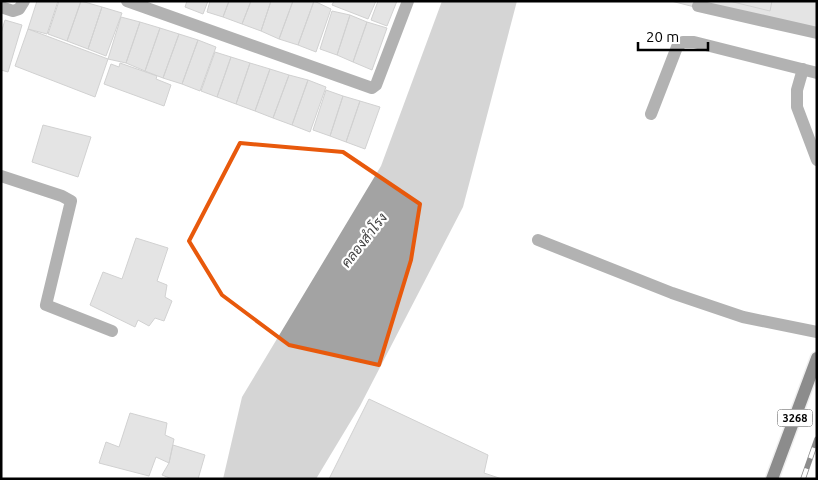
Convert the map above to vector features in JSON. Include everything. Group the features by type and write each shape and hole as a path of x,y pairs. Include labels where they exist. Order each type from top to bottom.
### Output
{"main road":[{"name":"3268","path":"772,479 817,358"}],"street":[{"path":"1,7 13,11 19,9 24,1"},
{"path":"127,1 372,88 376,85 408,1"},
{"path":"698,6 817,33"},
{"path":"651,114 676,47 683,42 694,42 817,72"},
{"path":"803,69 797,90 798,108 817,160"},
{"path":"1,176 62,196 71,201 46,305 112,331"},
{"path":"538,240 672,293 743,317 817,332"}],"highlighted area":[{"path":"240,143 343,152 420,204 411,260 379,365 289,345 222,295 189,241"}],"water":[{"name":"คลองสำโรง","path":"442,1 517,1 463,207 360,406 316,479 223,479 242,397 381,166"}],"building":[{"path":"37,1 58,1 47,34 28,29"},
{"path":"59,1 81,1 67,41 48,34"},
{"path":"81,1 102,7 88,49 67,41"},
{"path":"187,1 208,1 203,14 185,7"},
{"path":"210,1 229,1 223,17 207,12"},
{"path":"229,1 251,1 242,24 223,17"},
{"path":"251,1 271,1 261,31 242,24"},
{"path":"271,1 293,1 279,39 261,31"},
{"path":"293,1 314,1 298,45 279,39"},
{"path":"314,1 331,9 316,52 298,45"},
{"path":"334,1 376,1 368,19 332,5"},
{"path":"378,1 397,1 387,26 371,20"},
{"path":"671,1 817,1 817,38"},
{"path":"729,1 772,1 770,11"},
{"path":"102,7 122,13 106,56 88,49"},
{"path":"332,11 350,15 337,55 320,49"},
{"path":"350,15 367,22 353,62 337,55"},
{"path":"121,17 140,22 126,63 108,59"},
{"path":"5,20 22,25 8,72 1,70 1,33"},
{"path":"140,22 160,28 145,71 126,63"},
{"path":"367,22 387,28 372,70 353,62"},
{"path":"160,28 179,34 163,78 145,71"},
{"path":"28,29 108,59 95,97 15,66"},
{"path":"179,34 198,40 182,84 163,78"},
{"path":"198,40 216,47 200,91 182,84"},
{"path":"215,52 231,57 217,97 201,91"},
{"path":"231,57 250,63 236,104 217,97"},
{"path":"120,63 157,76 156,79 171,85 164,106 104,84 111,64 119,67"},
{"path":"250,63 270,69 255,111 236,104"},
{"path":"270,69 289,75 273,118 255,111"},
{"path":"289,75 308,80 292,125 273,118"},
{"path":"308,80 326,87 310,132 292,125"},
{"path":"326,90 343,96 330,136 313,130"},
{"path":"343,96 360,101 346,142 330,136"},
{"path":"360,101 380,107 365,149 346,142"},
{"path":"43,125 91,137 78,177 32,162"},
{"path":"136,238 168,248 157,281 167,285 165,297 172,301 164,321 155,318 149,326 138,320 135,327 90,305 103,272 122,279"},
{"path":"369,399 488,455 484,473 502,479 329,479"},
{"path":"130,413 167,423 165,435 174,439 169,463 156,457 149,476 99,463 106,442 119,447"},
{"path":"173,445 205,455 198,479 172,479 162,475 169,463"}],"railway":[{"path":"803,479 817,439"}]}
